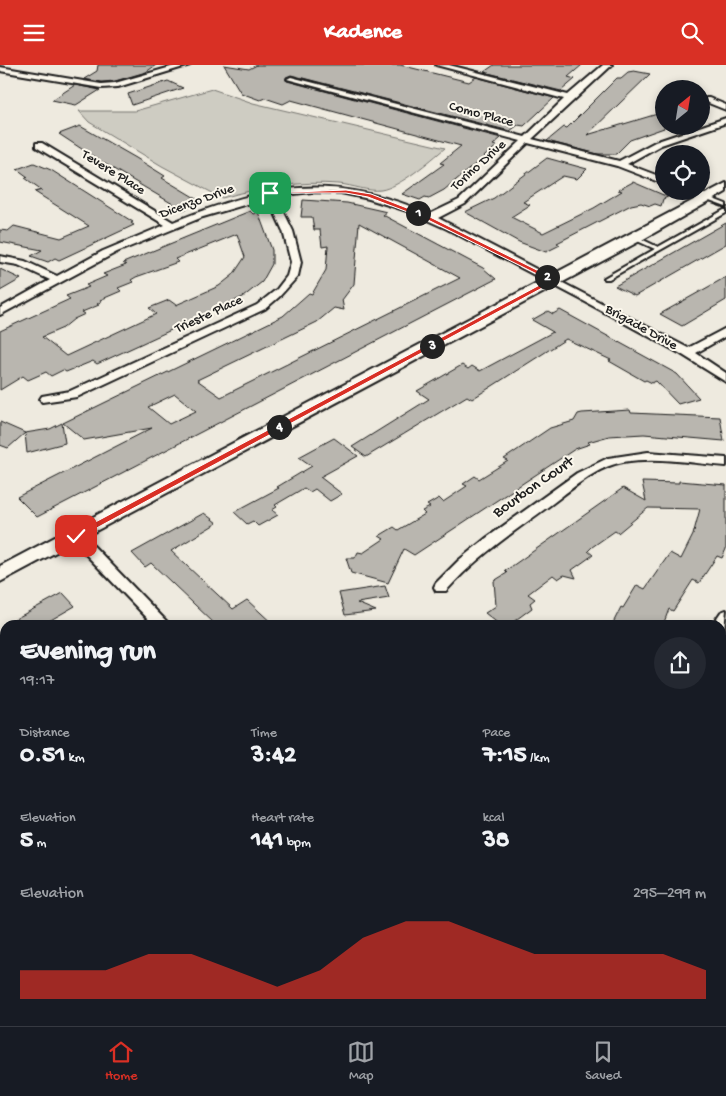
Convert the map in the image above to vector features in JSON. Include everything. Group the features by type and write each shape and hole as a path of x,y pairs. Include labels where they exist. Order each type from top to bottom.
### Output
{"main road":[{"path":"710,196 726,187"},
{"path":"0,575 635,238 702,200"}],"street":[{"path":"3,69 17,65"},
{"path":"3,69 101,86 115,85 186,65"},
{"path":"440,65 570,98"},
{"path":"463,71 471,65"},
{"name":"Torino Drive","path":"428,218 462,201 570,98 608,65"},
{"name":"Como Place","path":"291,79 620,164 655,178"},
{"path":"710,100 726,108"},
{"path":"620,164 651,145 726,120"},
{"name":"Tevere Place","path":"39,145 171,225"},
{"name":"Dicenzo Drive","path":"0,312 94,259 171,225 235,201 270,193 346,191 369,195 428,218 554,280"},
{"name":"Trieste Place","path":"46,399 73,394 253,311 261,307 283,289 295,270 293,248 287,227 270,193"},
{"path":"0,259 21,263 59,280"},
{"name":"Brigade Drive","path":"554,280 688,353 726,379"},
{"path":"688,353 726,331"},
{"name":"Bourbon Court","path":"441,587 455,571 493,539 587,472 622,458 654,457 726,462"},
{"path":"76,536 158,620"}],"lane":[{"path":"710,200 726,206"},
{"path":"607,278 726,211"},
{"path":"635,238 658,249"}],"shaded area":[{"path":"212,89 253,103 445,148 406,179 381,190 339,184 309,183 266,188 222,198 162,166 89,122 79,111 135,111"}],"building":[{"path":"98,65 156,65 146,72 115,81 101,82 84,79 97,71"},
{"path":"224,65 249,69 257,65 400,65 469,82 476,77 554,98 524,126 518,125 510,131 291,75 286,77 287,81 501,138 493,145 497,146 444,190 429,198 425,197 420,200 402,194 444,164 440,163 461,146 291,100 283,104 265,98 260,100 241,93"},
{"path":"494,65 582,65 568,77 575,79 561,91 484,72"},
{"path":"634,71 650,74 587,135 655,115 655,131 630,140 616,154 598,154 547,141 564,127 567,128 617,78 621,78 628,72"},
{"path":"168,81 183,88 132,105 128,94"},
{"path":"75,85 100,90 76,105 52,100"},
{"path":"80,126 165,176 162,178 202,202 183,210 100,161 59,134"},
{"path":"547,158 587,169 577,179 563,176 523,202 530,205 511,217 543,233 594,208 622,191 618,190 633,182 655,191 655,200 663,200 661,206 655,204 650,206 641,203 631,205 557,243 560,245 546,252 519,242 465,212 494,198"},
{"path":"34,163 51,170 133,222 131,223 134,225 59,260 55,258 48,262 31,256 42,250 0,242 0,230 8,231 14,226 61,238 89,226 35,192 42,190 25,178 28,177 17,169"},
{"path":"303,200 347,203 387,212 383,215 483,268 496,279 37,517 17,497 152,428 84,440 63,423 283,316 309,293 312,294 326,270 328,246 322,247 320,230 314,230 312,217 301,217","holes":["359,223 460,278 221,397 197,380 317,322 334,308 344,310 342,300 354,284","175,394 196,411 169,424 148,407"]},
{"path":"250,211 253,214 258,212 272,250 272,264 262,282 243,297 97,364 93,361 66,372 63,370 51,376 46,372 28,380 23,376 0,390 0,331 70,299 66,296 89,287 86,285 107,276 103,274 126,265 123,263","holes":["237,234 245,257 233,275 219,286 176,305 169,300 149,308 156,314 66,356 42,337 63,328 74,319 85,314 82,312 99,305 97,304 102,301 100,300 121,291 118,288 133,282 131,280 136,277 178,262 175,259"]},
{"path":"726,223 726,244 635,296 615,286"},
{"path":"0,269 21,279 0,291"},
{"path":"726,277 726,300 682,326 660,314"},
{"path":"560,310 677,374 699,398 678,404 656,381 652,383 644,381 609,361 611,360 566,339 472,399 467,396 366,457 352,447 429,399 417,391 462,365 468,369 472,366 480,371 553,332 532,320 548,311 553,314"},
{"path":"630,410 631,413 720,417 724,441 644,434 609,436 588,442 590,444 575,449 414,555 404,549 388,583 351,573 346,558 355,558 358,552 363,553 384,539 379,536 394,527 398,530 425,514 422,511 430,507 427,505 439,498 443,502 467,486 463,484 475,476 479,479 508,461 504,459 550,428 574,421 578,414 582,413"},
{"path":"0,422 25,433 8,448 0,445"},
{"path":"62,423 65,443 27,453 25,433 50,429"},
{"path":"334,438 358,456 320,477 342,494 330,501 315,489 310,492 304,488 275,505 277,507 272,510 278,515 258,526 253,521 247,524 234,512 279,488 277,487 312,466 299,457"},
{"path":"679,481 726,485 726,549 722,558 717,556 699,583 693,580 673,611 669,609 665,620 614,620 621,607 623,608 637,585 645,589 670,553 681,559 693,535 700,509 648,508 618,533 615,531 592,547 588,551 593,555 572,570 576,578 564,575 558,579 553,575 528,594 535,599 530,603 532,608 516,620 494,620 485,613 496,606 494,581 507,573 505,571 623,488 646,501 642,482 679,483"},
{"path":"204,513 217,523 171,551 233,609 247,600 269,620 211,620 151,563 145,567 132,553"},
{"path":"385,586 389,598 357,603 376,611 345,615 339,593"},
{"path":"63,593 75,606 51,620 13,620"}],"route":[{"path":"76,536 554,280 428,218 369,195 346,191 270,193"}]}
